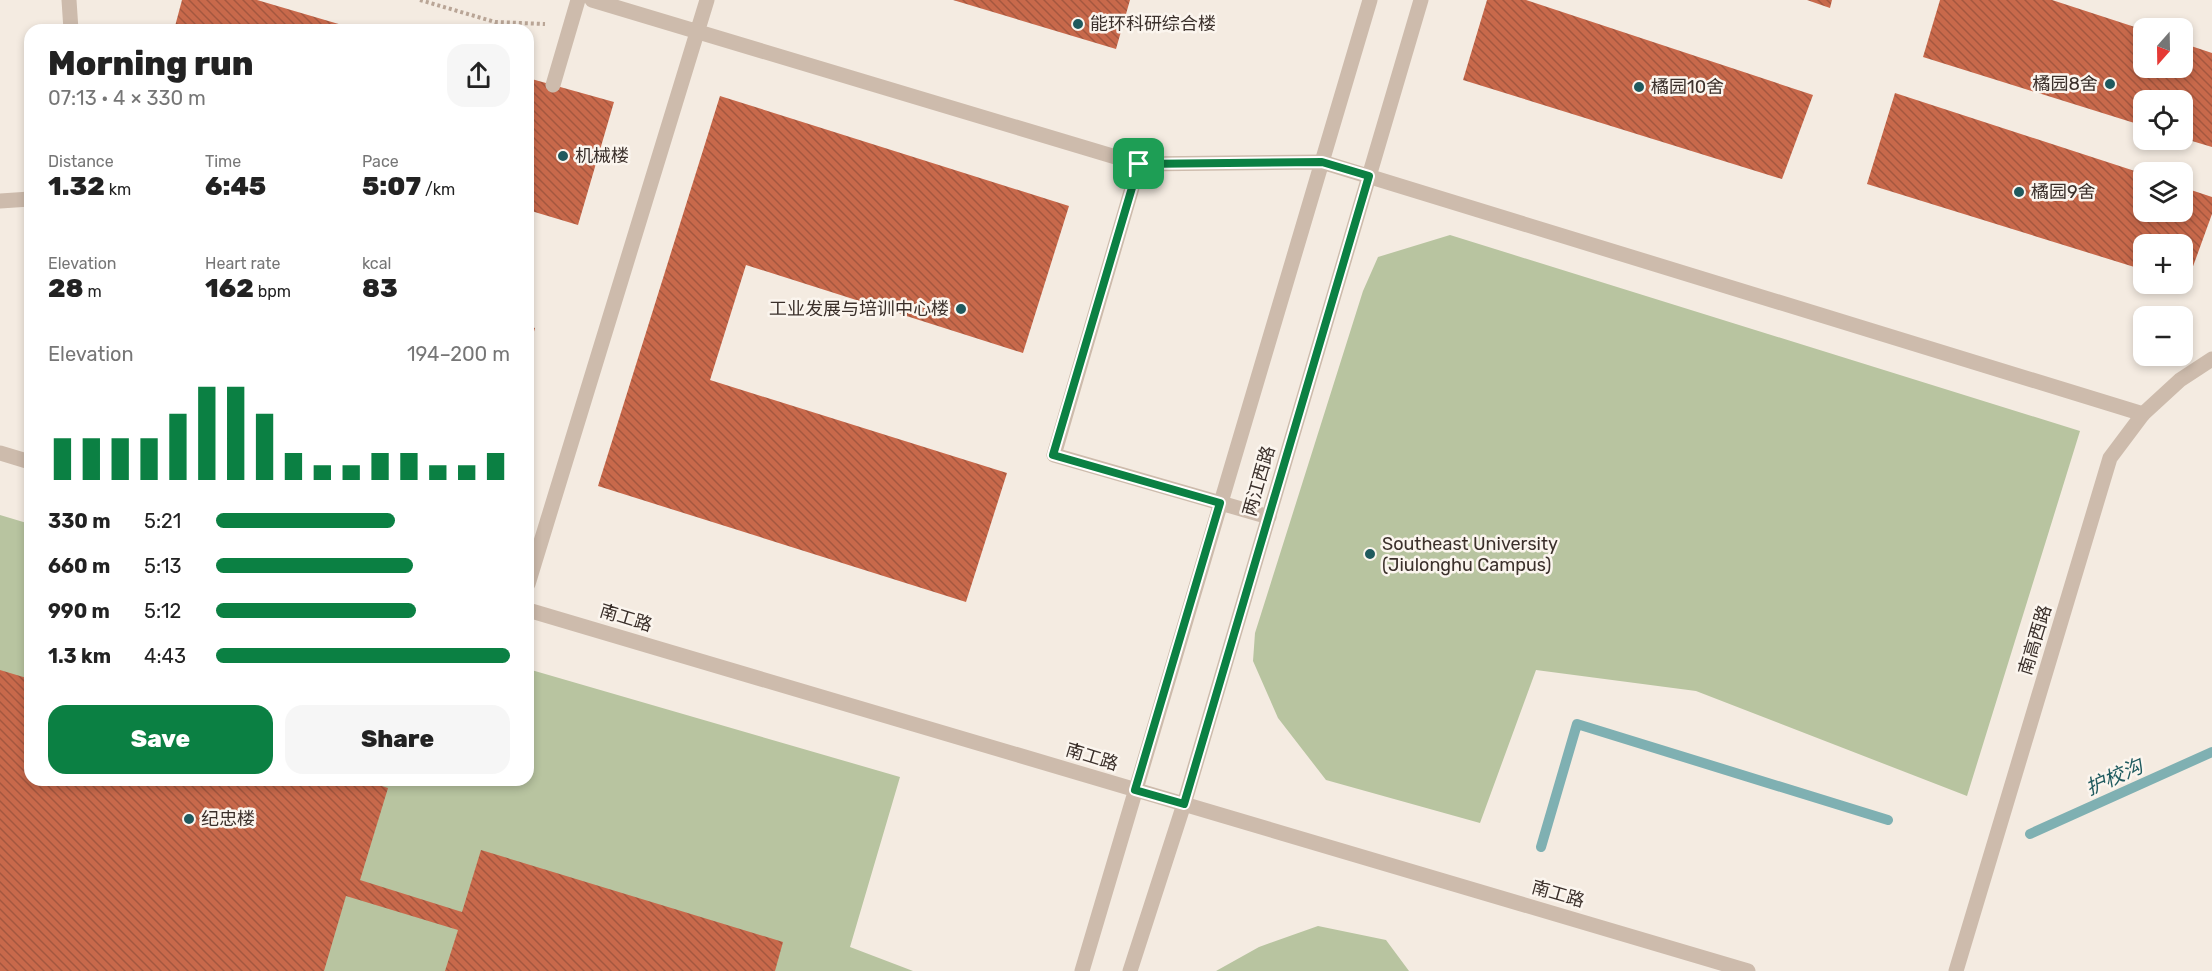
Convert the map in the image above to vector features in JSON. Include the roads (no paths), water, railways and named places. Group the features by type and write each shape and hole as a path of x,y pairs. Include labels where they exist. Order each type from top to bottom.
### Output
{"street":[{"path":"69,0 71,24"},
{"path":"553,85 578,0"},
{"path":"592,0 1139,164 1322,162 2142,414"},
{"path":"534,564 707,0"},
{"name":"两江西路","path":"1082,971 1370,0"},
{"name":"两江西路","path":"1131,971 1184,804 1421,0"},
{"path":"1139,164 1053,455 1269,518"},
{"path":"0,201 24,199"},
{"name":"南高西路","path":"1956,971 2110,458 2142,414 2180,380 2212,359"},
{"path":"0,453 24,460"},
{"name":"南工路","path":"534,612 1748,971"}],"waterway":[{"path":"1541,847 1577,724 1888,820"},
{"name":"护校沟","path":"2030,834 2212,752"}],"place":[{"name":"能环科研综合楼","path":"1078,24"},
{"name":"橘园8舍","path":"2110,84"},
{"name":"橘园10舍","path":"1639,87"},
{"name":"机械楼","path":"563,156"},
{"name":"橘园9舍","path":"2019,192"},
{"name":"工业发展与培训中心楼","path":"961,309"},
{"name":"Southeast University (Jiulonghu Campus)","path":"1370,554"},
{"name":"纪忠楼","path":"189,819"}]}
